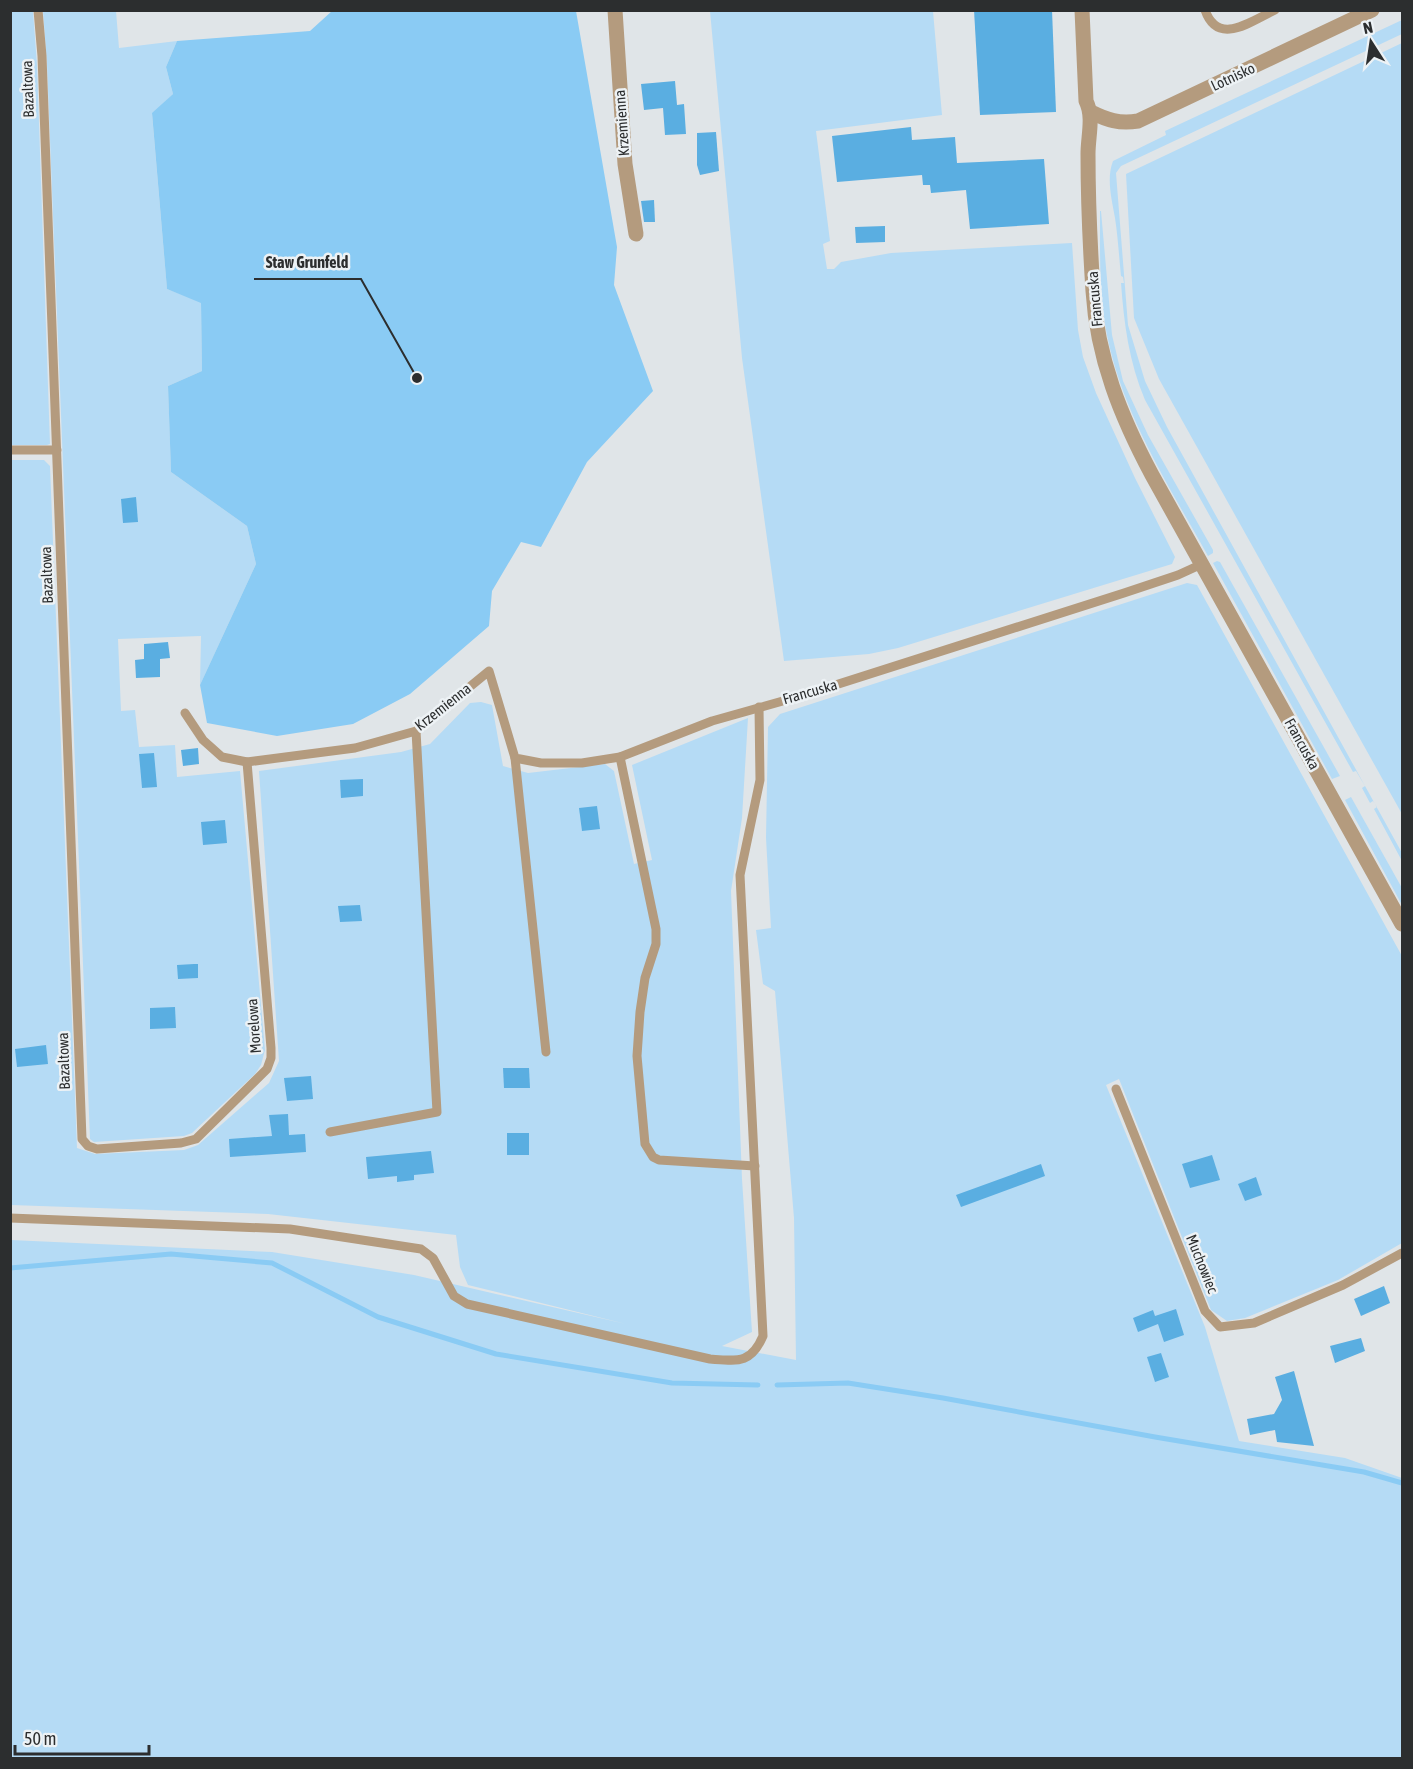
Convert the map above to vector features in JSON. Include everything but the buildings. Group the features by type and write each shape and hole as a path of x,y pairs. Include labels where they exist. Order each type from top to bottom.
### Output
{"street":[{"name":"Krzemienna","path":"615,10 625,164 636,234"},
{"name":"Francuska","path":"1082,10 1086,101 1091,112 1088,153 1095,319 1100,347 1113,390 1129,430 1402,924"},
{"name":"Lotnisko","path":"1091,112 1107,120 1138,121 1372,10"}],"lane":[{"name":"Bazaltowa","path":"38,10 42,56 82,1139"},
{"path":"1205,10 1208,19 1216,28 1231,31 1275,10"},
{"path":"10,450 57,450"},
{"name":"Francuska","path":"620,757 712,721 804,695 1113,597 1178,576 1202,564"},
{"name":"Krzemienna","path":"185,713 203,740 222,757 247,762 355,748 416,731 489,670 514,758"},
{"path":"10,1218 290,1229 421,1250 433,1258 454,1296 467,1304 710,1359 735,1361 750,1356 758,1349 763,1336 740,875 760,780 759,707"},
{"path":"330,1132 436,1112 416,731"},
{"path":"546,1052 514,758 542,763 582,763 620,757 656,929 656,944 645,978 637,1056 645,1144 653,1157 659,1160 755,1166"},
{"name":"Morelowa","path":"82,1139 88,1146 97,1149 181,1143 196,1139 267,1069 271,1058 271,1048 247,762"},
{"name":"Muchowiec","path":"1116,1089 1205,1311 1220,1328 1254,1323 1344,1285 1402,1253"}],"shaded area":[{"path":"11,10 33,11 37,65 50,444 47,445 11,445"},
{"path":"43,11 116,11 119,48 177,41 166,67 173,94 152,114 167,289 201,302 202,371 168,386 171,472 247,526 256,564 200,685 201,636 118,639 121,711 135,710 139,747 175,745 177,777 240,771 265,1050 261,1065 255,1074 192,1133 184,1136 94,1142 90,1139"},
{"path":"332,11 576,11 617,247 614,285 653,391 587,462 541,547 521,542 492,591 489,626 410,694 353,724 277,736 207,723 200,685 256,564 247,526 171,472 168,386 202,371 201,303 167,289 152,113 173,94 166,67 177,41 310,31"},
{"path":"710,11 933,11 942,115 816,131 830,241 823,244 827,269 834,269 841,262 891,253 1072,243 1078,330 1083,357 1096,393 1135,478 1175,557 1172,564 898,648 869,654 784,661 742,358"},
{"path":"1402,20 1402,34 1121,166 1116,173 1128,325 1145,381 1167,427 1375,804 1373,801 1370,803 1362,788 1365,786 1356,771 1353,772 1145,400 1131,357 1126,328 1121,283 1124,283 1121,276 1110,175 1113,161 1166,135 1165,131"},
{"path":"1402,43 1402,814 1159,379 1134,318 1126,174"},
{"path":"1100,211 1112,335 1123,381 1148,435 1213,550 1213,553 1208,556 1149,449 1114,365 1107,335 1100,273"},
{"path":"11,460 44,460 50,466 77,1148 95,1154 184,1150 198,1145 269,1083 279,1061 259,771 401,752 430,744 470,703 481,702 492,705 503,766 528,773 605,764 614,771 634,864 652,860 632,765 748,718 742,818 731,891 742,1179 752,1332 722,1346 796,1360 794,1218 775,991 763,984 756,930 771,928 766,838 768,727 780,714 1187,583 1197,585 1402,956 1402,1243 1338,1280 1245,1318 1227,1321 1211,1310 1119,1079 1106,1085 1205,1327 1239,1441 1345,1458 1402,1478 1402,1758 11,1758 11,1240 272,1252 414,1275 626,1324 468,1285 460,1267 456,1235 268,1214 11,1205"},
{"path":"1220,562 1340,776 1332,779 1213,563"},
{"path":"1351,797 1402,888 1402,905 1345,800"},
{"path":"1377,807 1402,853 1402,861 1374,809"}],"waterway":[{"path":"10,1268 171,1254 272,1263 378,1317 496,1354 672,1383 758,1385"},
{"path":"777,1385 848,1383 1364,1472 1402,1483"}],"place":[{"name":"Staw Grunfeld","path":"417,378"}]}
